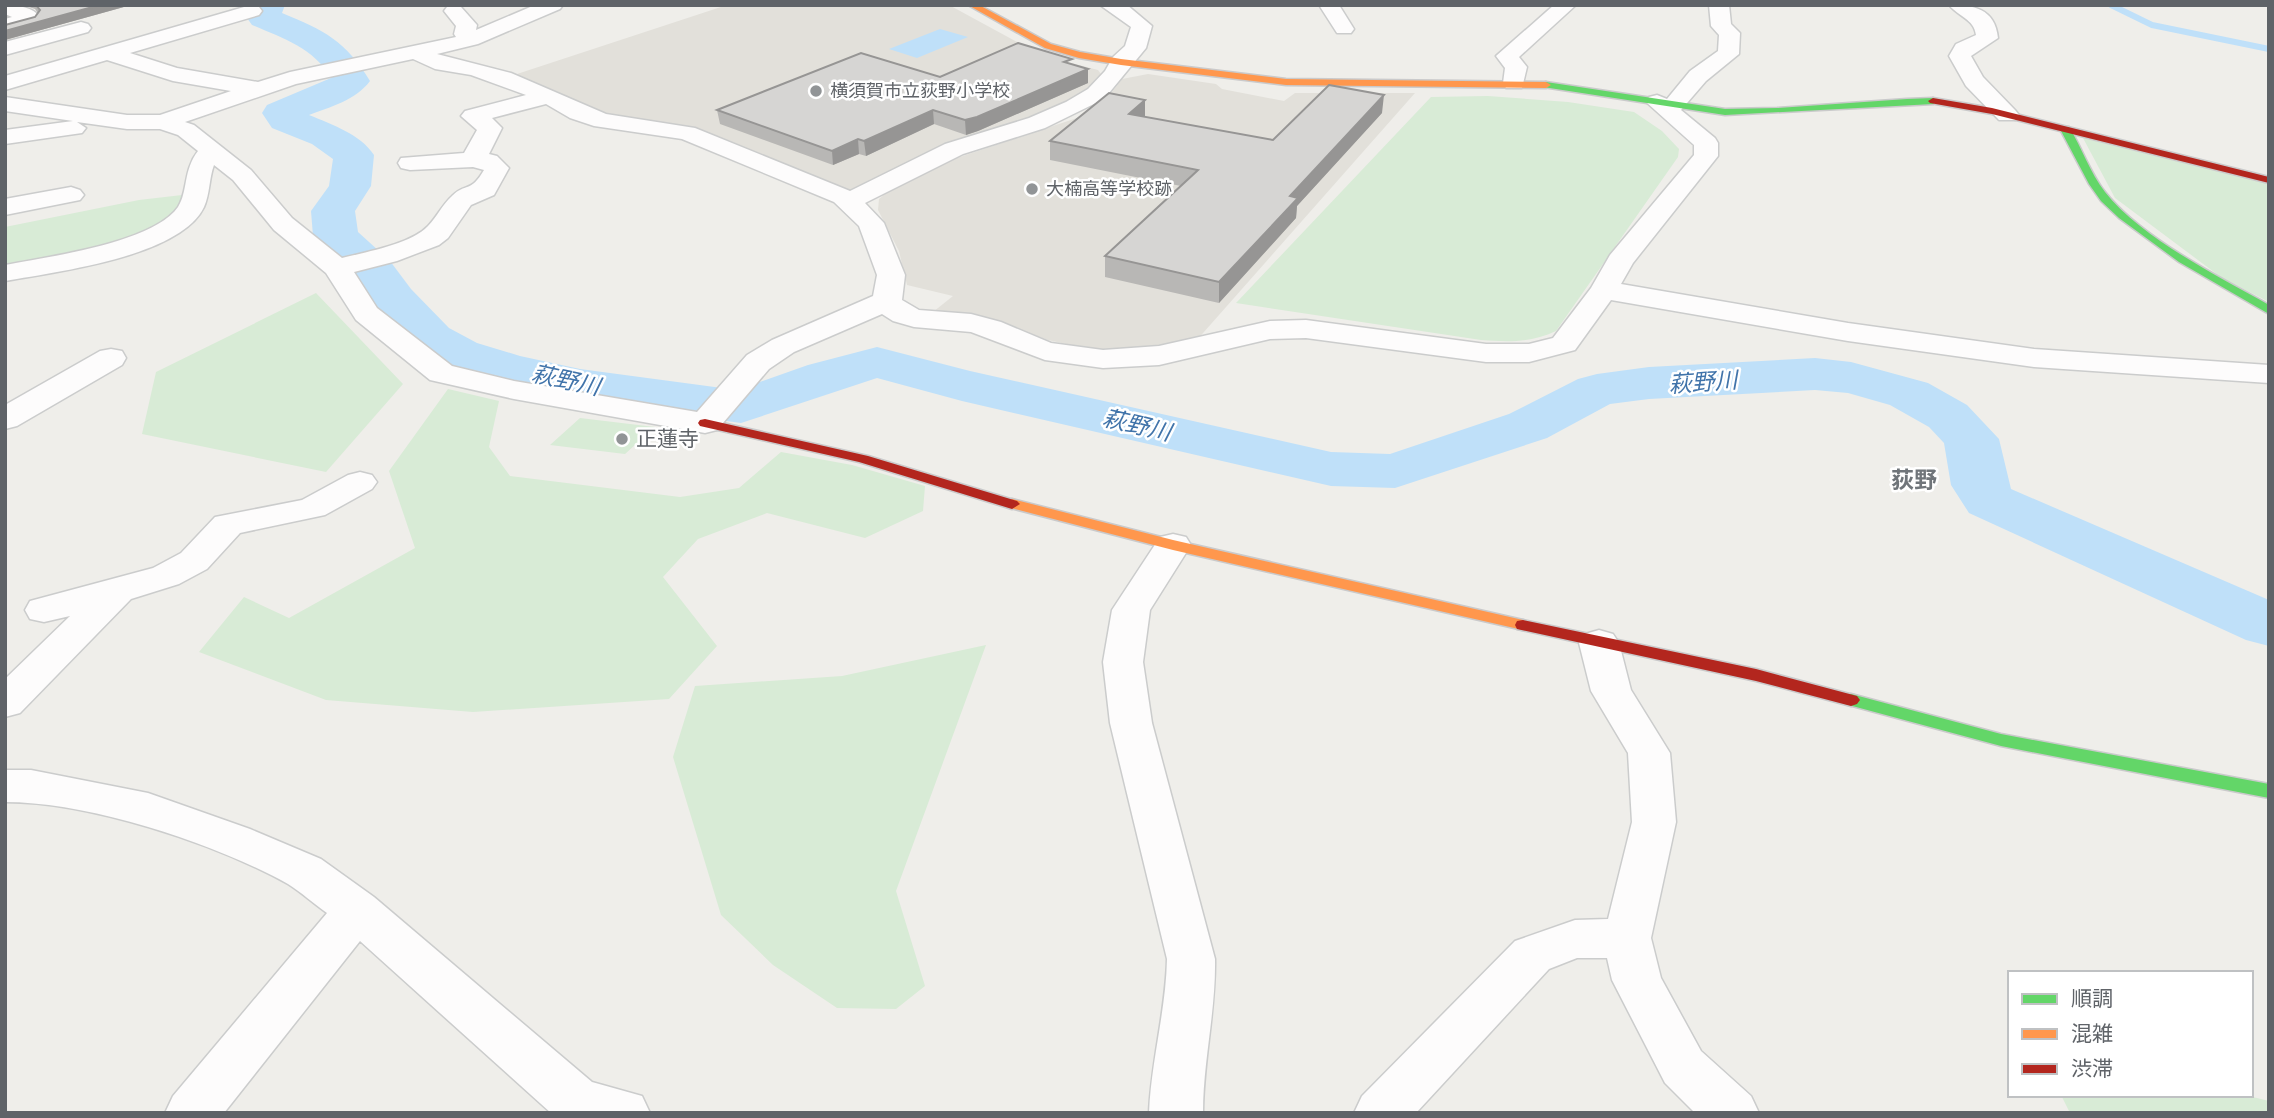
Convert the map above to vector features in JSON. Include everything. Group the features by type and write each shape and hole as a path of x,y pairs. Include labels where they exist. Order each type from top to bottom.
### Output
{"street":[{"path":"162,122 258,89 471,40 553,5"},
{"path":"972,5 1048,46 1079,55 1121,62 1286,82 1514,83 1566,86 1665,103 1753,113 1913,100 1950,103 2269,180"},
{"path":"849,201 954,149 1037,123 1096,94 1135,48 1142,26 1126,12 1110,5"},
{"path":"1329,5 1344,29"},
{"path":"1514,83 1516,67 1507,56 1566,5"},
{"path":"1665,103 1728,54 1730,33 1721,26 1718,5"},
{"path":"1959,5 1982,19 1987,28 1987,38 1964,49 1960,56 1974,81 2007,115"},
{"path":"5,6 32,18 5,25"},
{"path":"5,83 252,11"},
{"path":"454,11 467,25 464,34 471,40"},
{"path":"5,49 81,28"},
{"path":"106,53 161,71 258,89"},
{"path":"417,53 443,64 474,69 550,96 578,113 602,121 687,133 843,197 871,223 891,275 887,301 892,309 911,318 972,324 1046,351 1130,360 1160,358 1270,330 1296,329 1466,351 1529,353 1564,344 1604,289 1620,261 1706,156 1706,143 1665,103"},
{"path":"473,160 490,128 472,116 550,96"},
{"path":"5,103 127,122"},
{"path":"5,137 127,122 162,122 186,130 242,175 283,224 346,267 366,314 441,373 514,390 705,423 863,459 1044,514 1173,545 1599,643 1756,675 2001,740 2269,791"},
{"path":"2065,129 2103,197 2138,227 2213,279 2269,310"},
{"path":"5,273 137,244 174,224 189,211 201,160 212,150"},
{"path":"346,267 429,239 438,232 462,200 485,190 497,168 488,161 473,160 410,163"},
{"path":"5,207 71,195"},
{"path":"1604,289 1847,332 2034,358 2269,374"},
{"path":"705,423 758,362 775,351 887,301"},
{"path":"5,419 111,358"},
{"path":"44,610 166,576 194,562 228,525 313,508 360,482"},
{"path":"1173,545 1131,610 1123,662 1131,723 1191,959 1192,991 1176,1091 1176,1113"},
{"path":"5,704 118,591"},
{"path":"1599,643 1611,691 1649,753 1654,822 1627,938 1637,981 1683,1067 1732,1113"},
{"path":"5,786 31,786 148,808 305,872 357,910 578,1103 623,1113"},
{"path":"192,1113 357,910"},
{"path":"1381,1113 1532,954 1575,939 1627,938"}],"shaded area":[{"name":"横須賀市立荻野小学校","path":"727,5 949,5 1041,55 1098,70 1101,74 1077,101 859,192 839,193 685,132 579,113 517,74"},
{"path":"1148,74 1216,84 1222,89 1284,101 1295,93 1415,93 1196,341 1161,350 1098,351 1048,340 997,321 933,312 953,296 907,285 899,251 878,210 879,199 957,158 1083,116 1106,100 1122,79"}],"green space":[{"path":"1488,96 1568,102 1634,112 1662,131 1679,149 1678,157 1556,331 1519,341 1481,340 1236,303 1431,97"},
{"path":"2083,138 2269,184 2269,302 2222,278 2115,198"},
{"path":"182,195 179,212 129,242 5,267 5,227 139,200"},
{"path":"316,293 403,384 326,472 142,434 156,372"},
{"path":"448,389 499,401 489,447 510,476 680,497 739,488 781,452 852,465 925,486 923,511 865,538 767,513 698,539 663,577 717,646 669,699 473,712 326,700 199,652 244,597 289,618 415,548 389,471"},
{"path":"580,418 655,427 625,454 550,445"},
{"path":"986,645 896,891 925,986 896,1009 837,1008 773,965 721,915 673,757 695,686 842,676"},
{"path":"2062,1097 2253,1097 2269,1101 2269,1113 2070,1113"}],"water":[{"path":"940,29 968,37 917,58 889,49"}],"building":[{"path":"36,5 100,5 5,31 5,25 35,17 40,10"},
{"path":"1018,43 1072,59 1064,62 1088,69 977,117 965,120 933,110 864,141 858,139 832,151 717,110 861,53 940,77"},
{"path":"1329,85 1384,95 1290,196 1298,198 1219,282 1105,256 1198,170 1050,141 1109,93 1145,100 1129,114 1273,140"}],"waterway":[{"name":"萩野川","path":"268,5 264,18 303,34 325,47 343,67 351,81 332,93 281,113 286,120 326,136 354,155 350,186 333,211 336,236 373,271 394,299 431,339 459,354 508,369 580,385 741,407 826,376 877,362 962,385 1331,469 1395,471 1528,426 1597,390 1649,383 1815,374 1851,378 1909,394 1948,416 1971,439 1980,485 1990,501 2269,625"},
{"path":"2111,5 2152,25 2269,49"}],"traffic: fast":[{"path":"1546,85 1725,112 1933,101"},
{"path":"2065,129 2094,184 2105,199 2123,215 2183,260 2269,310"},
{"path":"1851,700 2001,740 2269,791"}],"traffic: slow":[{"path":"972,5 1048,46 1079,55 1121,62 1286,82 1546,85"},
{"path":"1012,504 1173,545 1523,625"}],"traffic: jam":[{"path":"1933,101 1992,111 2269,180"},
{"path":"705,423 863,459 1012,504"},
{"path":"1523,625 1756,675 1851,700"}],"place":[{"name":"横須賀市立荻野小学校","path":"816,91"},
{"name":"大楠高等学校跡","path":"1032,189"},
{"name":"正蓮寺","path":"622,439"}],"district":[{"name":"荻野","path":"1914,480"}]}
